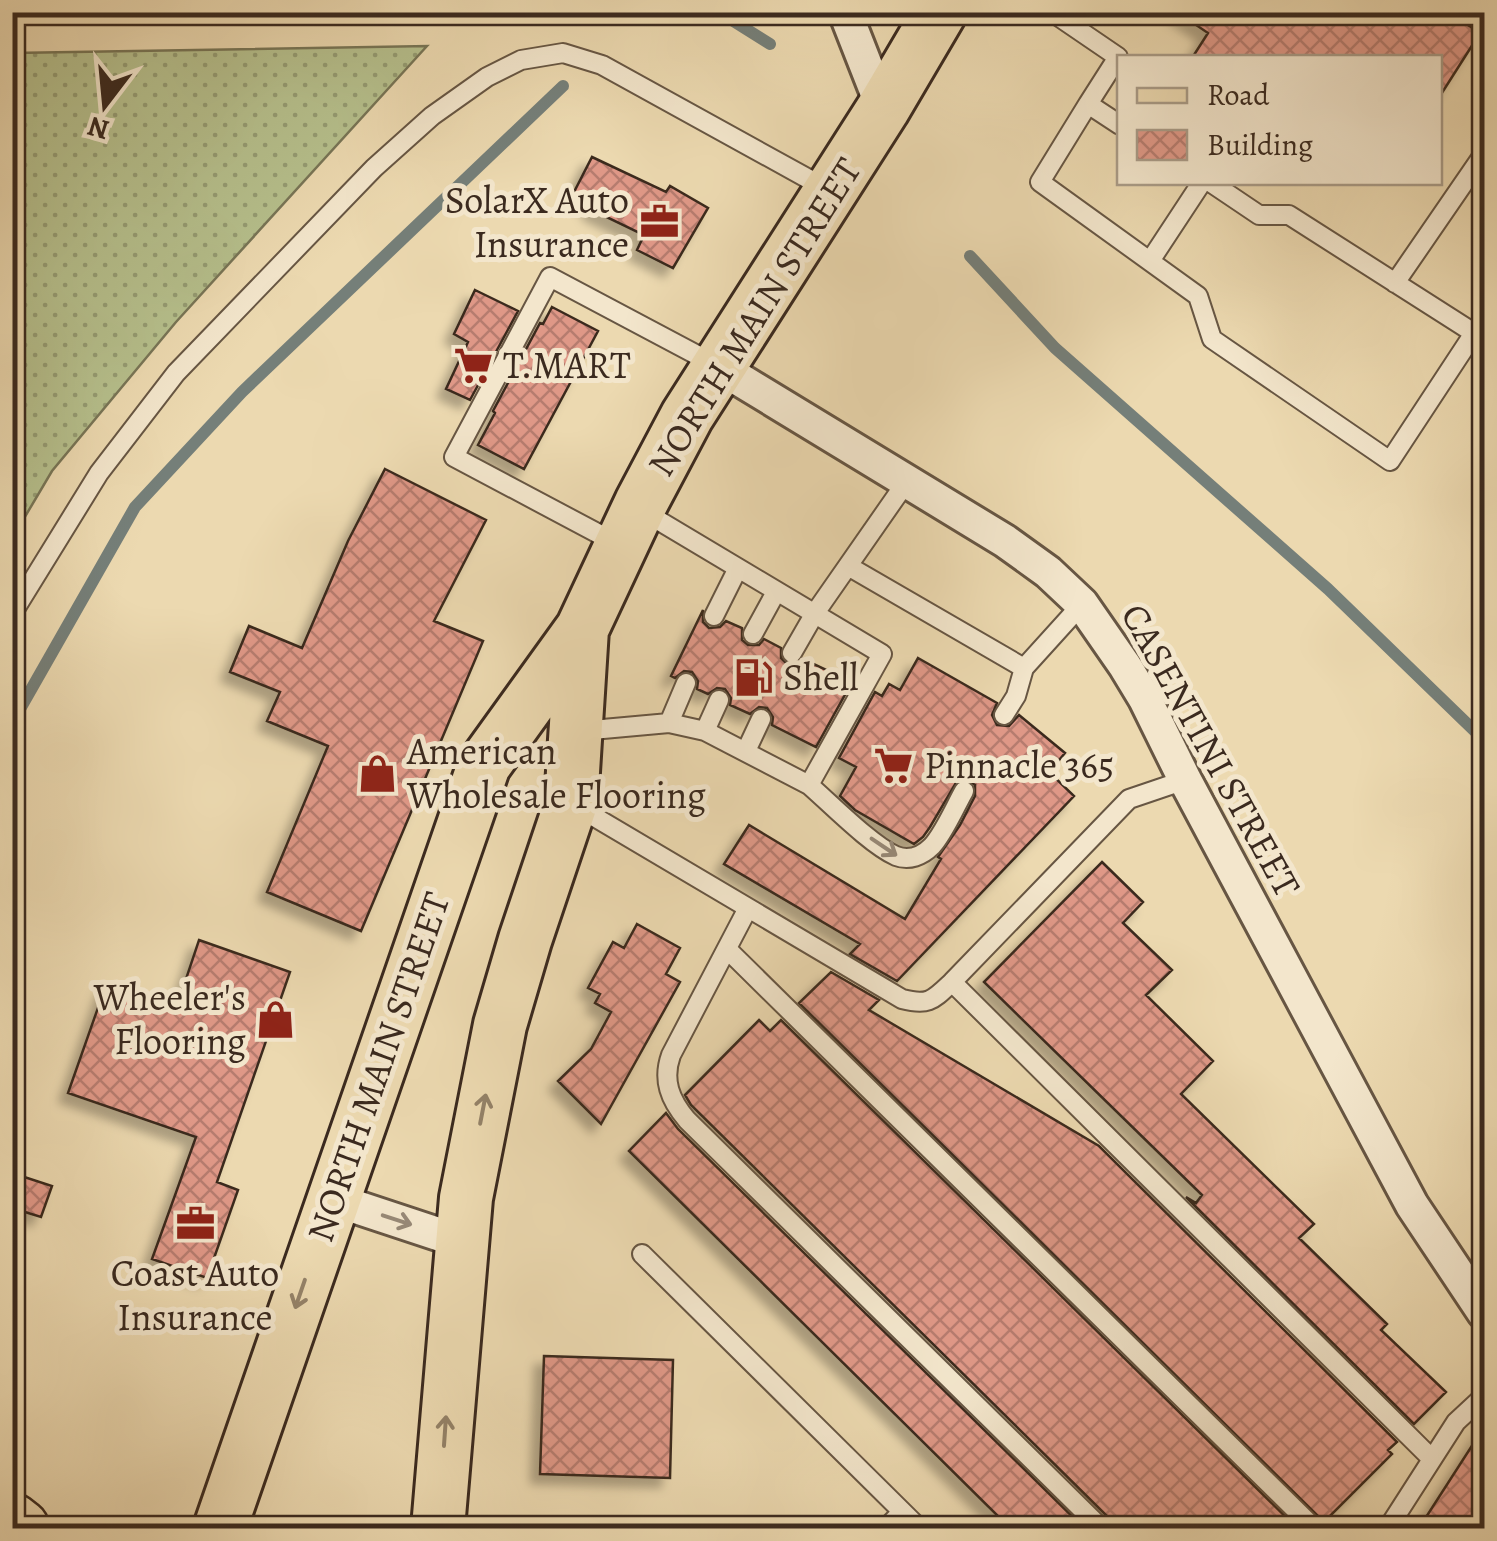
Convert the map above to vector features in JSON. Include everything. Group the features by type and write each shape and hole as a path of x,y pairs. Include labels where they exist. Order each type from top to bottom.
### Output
{"highway":[{"path":"12,1521 21,1528"}],"main road":[{"name":"NORTH MAIN STREET","path":"220,1528 484,765 582,629 687,416 883,109 940,12"},
{"name":"NORTH MAIN STREET","path":"438,1528 466,1198 500,1025 524,940 571,803 582,629"}],"street":[{"path":"846,12 883,109"},
{"name":"CASENTINI STREET","path":"719,366 1005,541 1048,572 1082,604 1145,699 1412,1205 1484,1313"},
{"path":"332,1199 462,1242"}],"lane":[{"path":"1052,12 1117,56"},
{"path":"12,614 98,473 176,373 374,168 432,116 487,76 520,60 563,53 602,65 830,191"},
{"path":"1117,59 1040,182 1198,296 1212,339 1390,460 1479,326 1395,283 1290,215 1260,214 1211,185"},
{"path":"1088,104 1117,123"},
{"path":"1395,283 1484,157"},
{"path":"1150,261 1204,185"},
{"path":"719,366 550,277 454,456 738,568 882,654 809,786"},
{"path":"792,653 815,613 907,481"},
{"path":"848,566 1024,668"},
{"path":"714,616 738,568"},
{"path":"752,634 776,592"},
{"path":"1004,715 1016,696 1024,668 1082,604"},
{"path":"670,723 686,683"},
{"path":"705,731 720,700"},
{"path":"746,751 761,720"},
{"path":"576,732 670,723 705,731 809,786 897,857 919,856 933,845 964,791"},
{"path":"571,803 902,999 920,1004 933,999 952,982 1129,800 1185,780"},
{"path":"748,908 666,1068 673,1103 1101,1528"},
{"path":"727,949 1314,1528"},
{"path":"952,982 1432,1459"},
{"path":"642,1254 919,1528"},
{"path":"1388,1528 1456,1422 1484,1396"},
{"path":"886,1528 902,1512"}],"green space":[{"path":"427,46 176,322 52,471 13,537 13,53"}],"building":[{"path":"1177,12 1448,12 1480,33 1442,93 1442,55 1194,55 1208,33"},
{"name":"SolarX Auto Insurance","path":"592,157 666,192 670,186 708,208 673,268 637,250 644,235 592,210 593,205 573,194"},
{"name":"T.MART","path":"475,290 518,311 470,400 446,389 468,342 454,334"},
{"path":"552,307 598,331 524,469 478,445 540,323"},
{"path":"385,469 486,520 434,621 483,641 361,931 267,892 328,746 267,721 280,692 230,672 249,626 302,648 348,541"},
{"path":"703,610 703,622 709,628 720,627 726,621 742,628 742,640 748,645 759,645 764,639 781,648 781,658 787,664 803,659 852,682 816,747 772,725 773,717 767,708 759,707 750,714 730,705 731,698 725,689 717,688 708,694 697,689 698,681 692,672 671,676"},
{"path":"918,658 997,703 992,715 997,725 1009,726 1019,715 1065,753 1049,772 1074,796 897,981 850,954 860,944 724,864 749,825 905,919 960,825 975,796 975,785 965,779 957,781 930,827 914,844 855,810 840,796 856,767 839,758 875,692 882,696 889,684 900,690"},
{"path":"1102,862 1143,902 1123,923 1172,970 1146,995 1213,1061 1181,1094 1314,1224 1299,1238 1387,1324 1381,1330 1446,1392 1414,1424 1186,1197 1196,1203 1202,1195 984,982"},
{"path":"637,924 680,948 666,974 680,982 601,1124 558,1081 591,1049 611,1012 595,1003 600,994 588,988 613,942 624,948"},
{"path":"199,940 290,972 217,1182 238,1190 207,1278 152,1259 196,1137 68,1093 106,985 176,1009"},
{"path":"831,972 879,1000 869,1010 1099,1146 1397,1442 1388,1450 1392,1454 1324,1522 799,1003"},
{"path":"759,1020 770,1031 781,1020 1297,1528 1113,1528 1110,1519 691,1105 685,1095"},
{"path":"666,1113 1084,1528 1010,1528 629,1151"},
{"path":"12,1173 52,1186 41,1217 12,1208"},
{"path":"544,1356 673,1360 670,1478 540,1474"},
{"path":"1484,1427 1484,1517 1477,1528 1419,1528"}],"waterway":[{"path":"719,12 770,44"},
{"path":"12,723 135,507 242,392 563,86"},
{"path":"970,256 1055,348 1328,589 1484,740"}],"place":[{"name":"SolarX Auto Insurance","path":"659,222"},
{"name":"T.MART","path":"473,365"},
{"name":"Shell","path":"753,677"},
{"name":"Pinnacle 365","path":"894,765"},
{"name":"American Wholesale Flooring","path":"377,773"},
{"name":"Wheeler's Flooring","path":"276,1019"},
{"name":"Coast Auto Insurance","path":"195,1224"}]}
